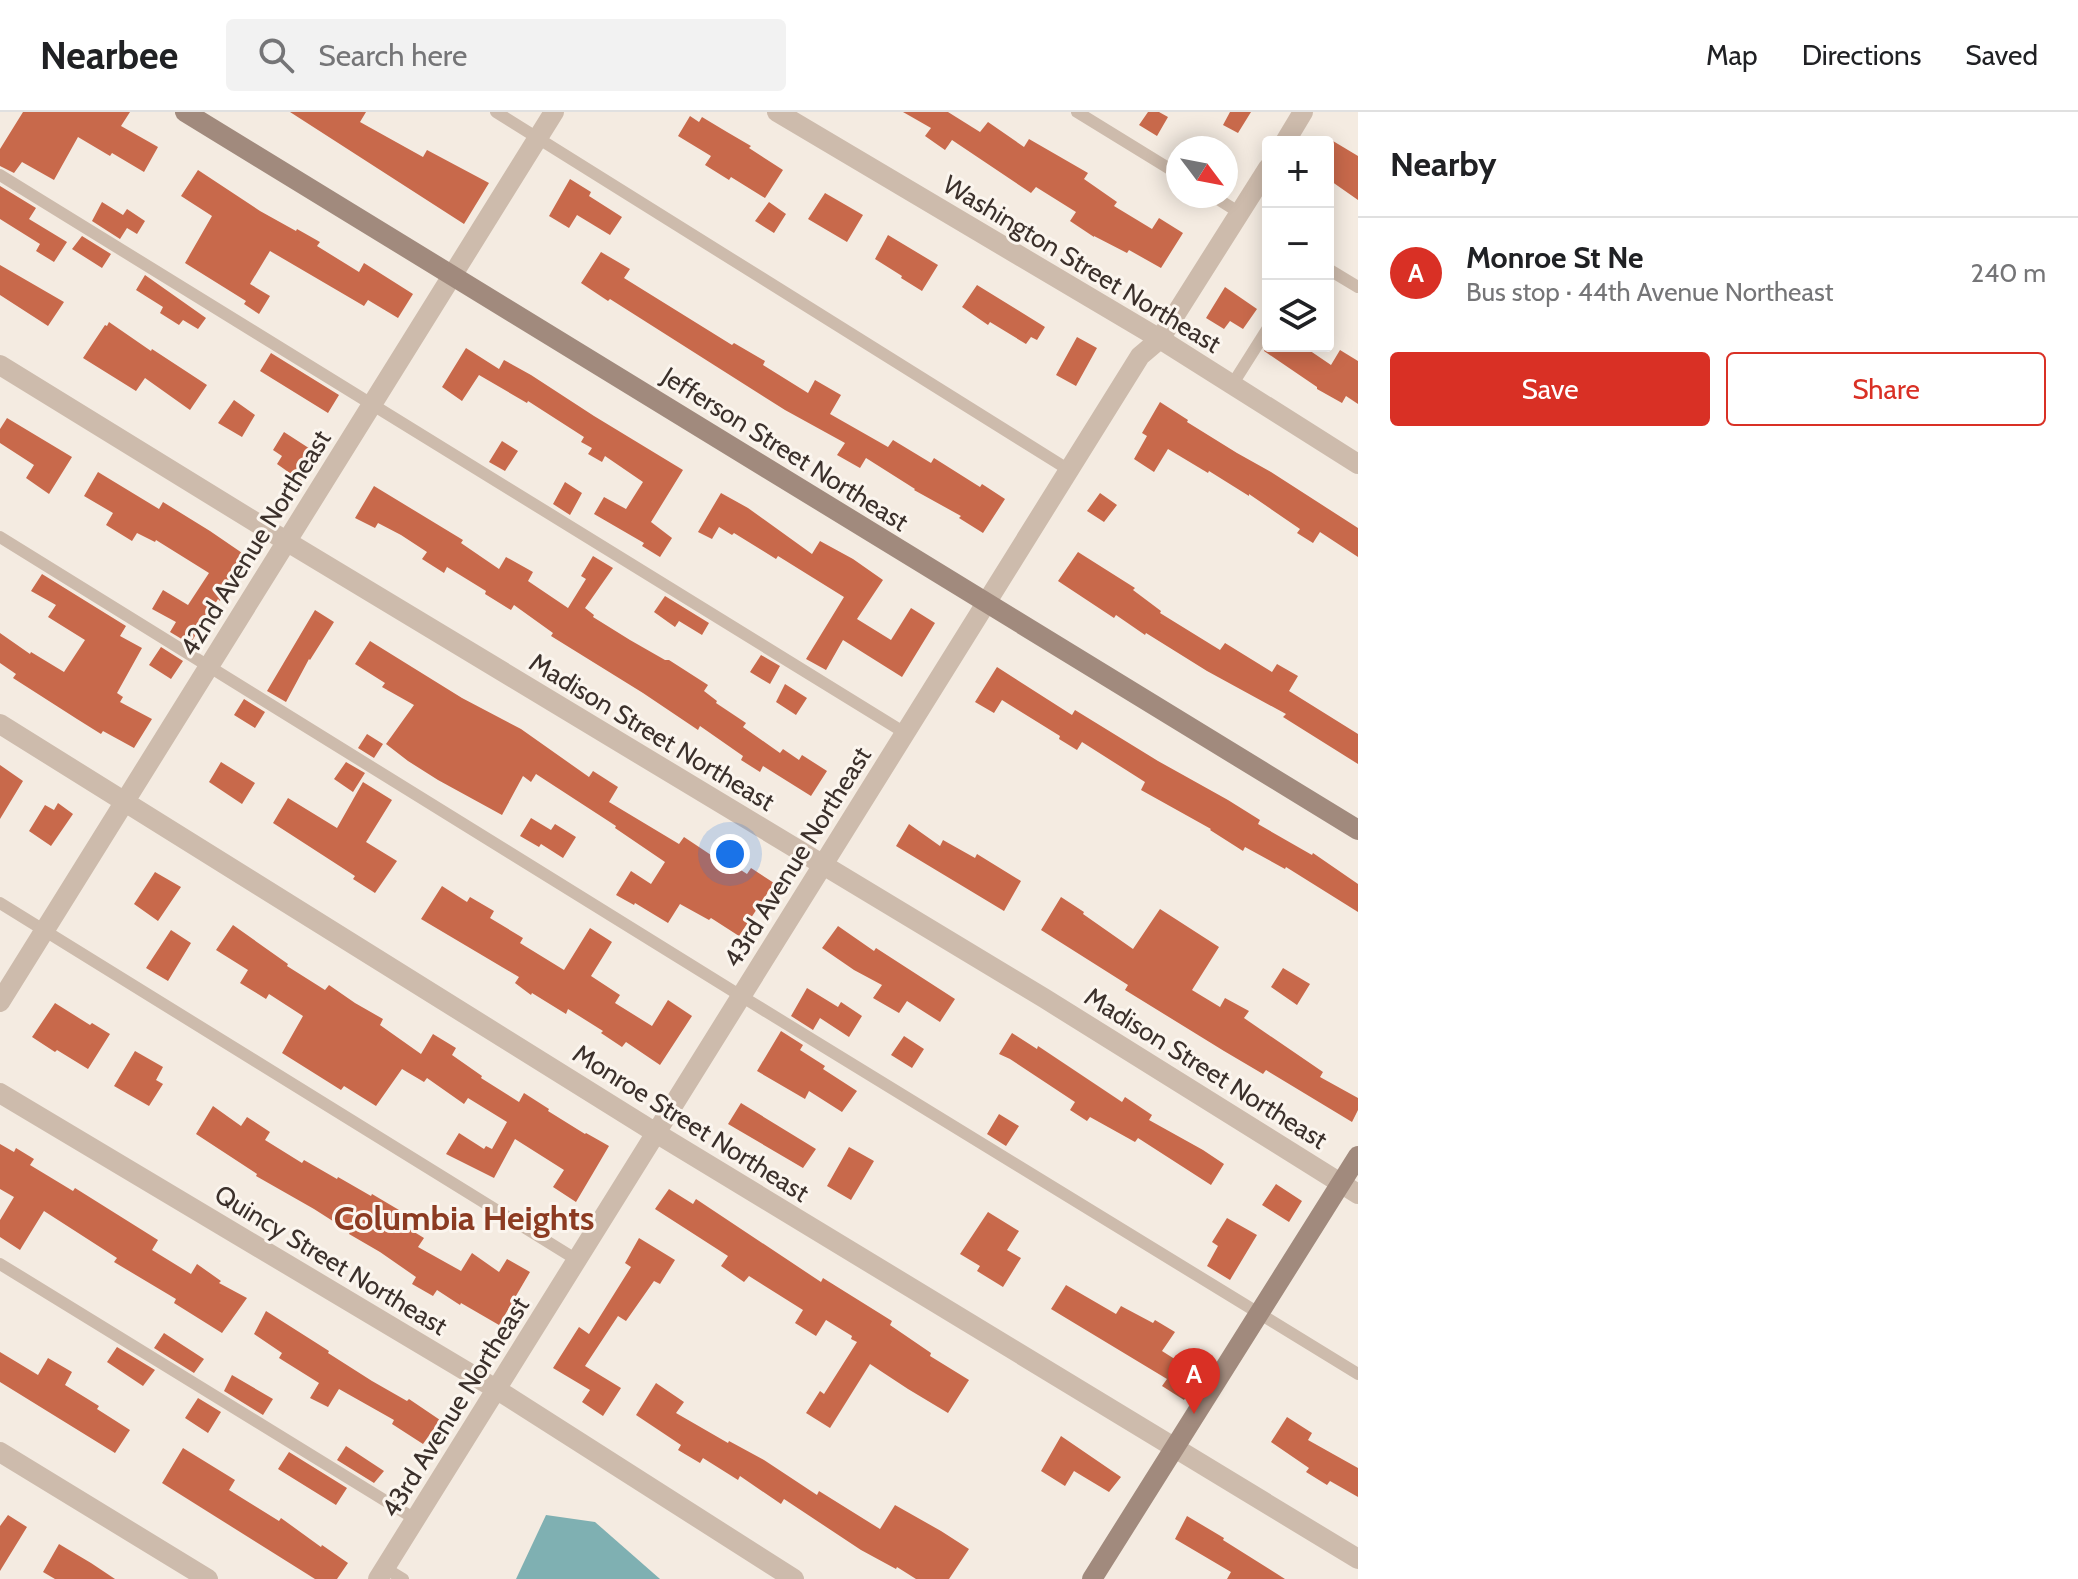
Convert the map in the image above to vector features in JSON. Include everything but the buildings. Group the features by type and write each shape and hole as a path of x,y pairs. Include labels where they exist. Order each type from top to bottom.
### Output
{"street":[{"name":"Jefferson Street Northeast","path":"185,112 1358,830"},
{"name":"42nd Avenue Northeast","path":"0,1002 554,112"},
{"name":"Washington Street Northeast","path":"777,112 1160,339 1358,464"},
{"path":"1289,136 1303,112"},
{"name":"43rd Avenue Northeast","path":"381,1573 1140,356 1160,339 1262,178"},
{"name":"Madison Street Northeast","path":"0,365 1044,998 1350,1189"},
{"name":"Monroe Street Northeast","path":"0,724 656,1133 1358,1559"},
{"name":"Quincy Street Northeast","path":"0,1093 496,1389 794,1579"},
{"path":"1093,1579 1259,1313 1350,1189 1358,1156"},
{"path":"0,1452 208,1579"}],"lane":[{"path":"496,112 1069,470"},
{"path":"1077,112 1166,167"},
{"path":"0,175 905,733"},
{"path":"1232,208 1240,213"},
{"path":"1334,273 1358,287"},
{"path":"1232,385 1262,338"},
{"path":"0,537 1358,1374"},
{"path":"0,903 577,1260"},
{"path":"0,1264 415,1519"},
{"path":"381,1573 403,1579"}],"water":[{"path":"546,1515 595,1522 660,1579 516,1579"}],"place":[{"name":"Monroe St Ne","path":"1194,1414"}],"district":[{"name":"Columbia Heights","path":"464,1218"}]}
